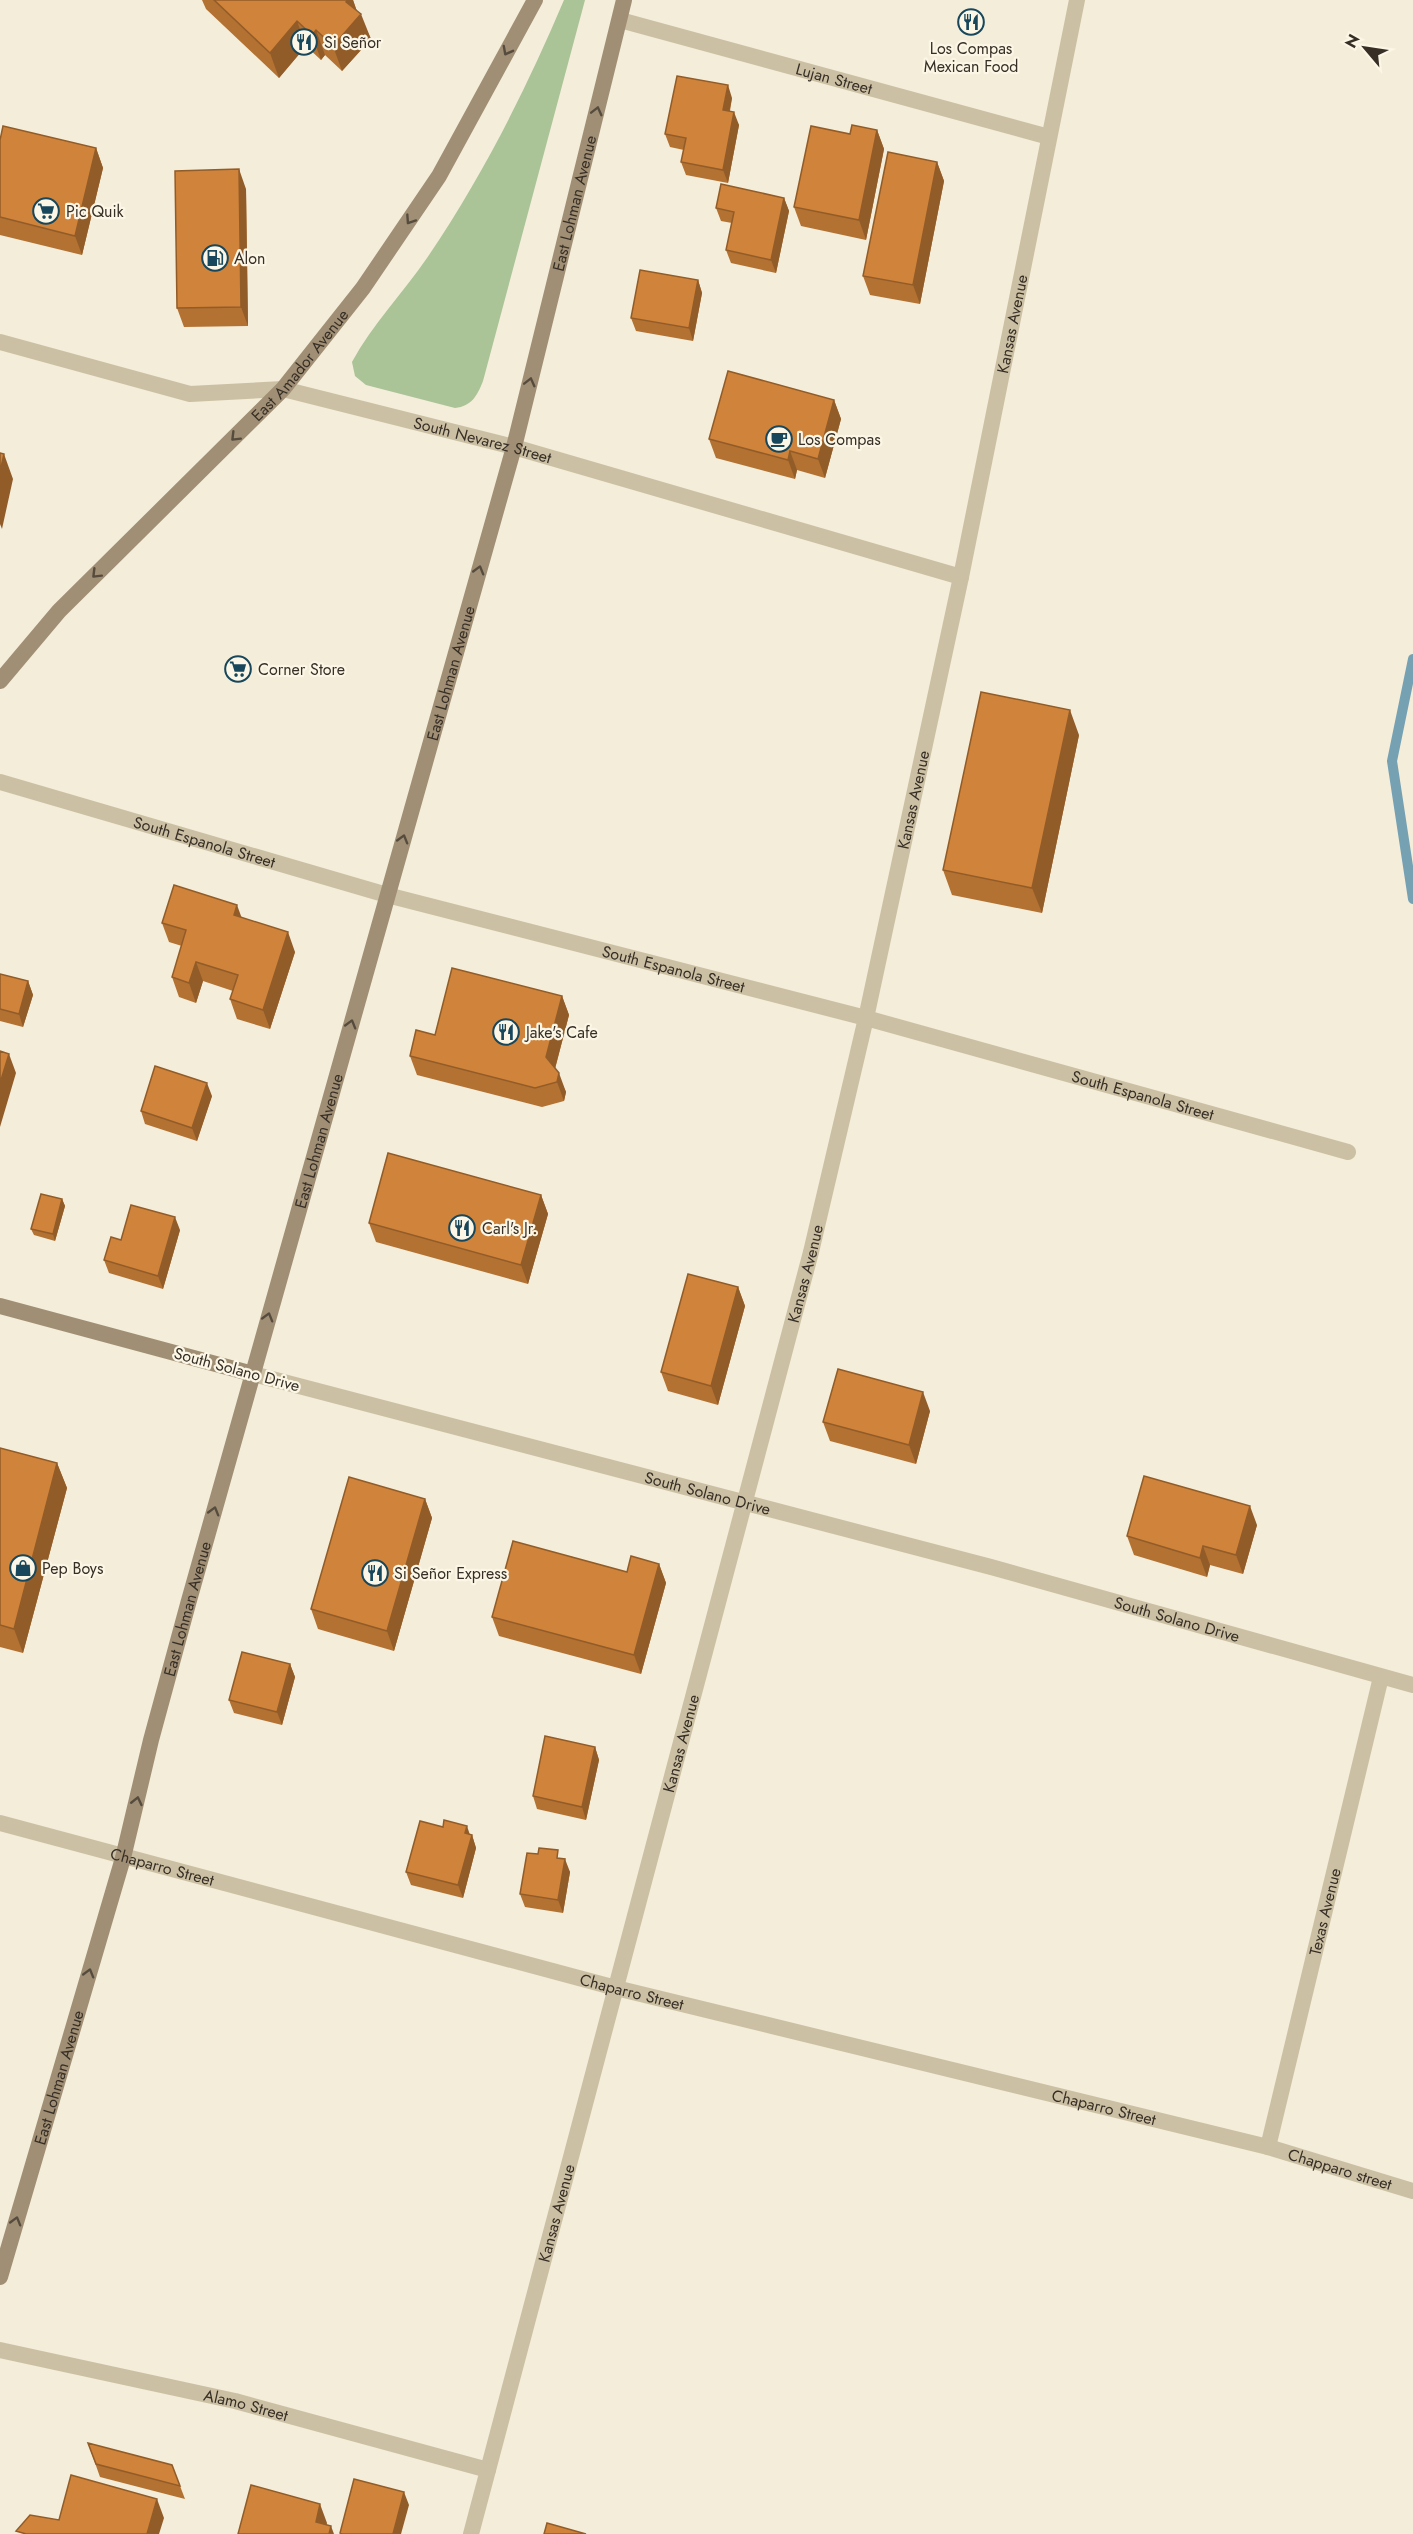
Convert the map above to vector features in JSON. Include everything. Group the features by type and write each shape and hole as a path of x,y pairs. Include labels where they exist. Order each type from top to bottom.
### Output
{"main road":[{"name":"East Amador Avenue","path":"0,681 59,610 283,389 363,288 440,176 535,0"},
{"name":"East Lohman Avenue","path":"0,2277 123,1858 151,1740 514,447 624,0"},
{"name":"South Solano Drive","path":"0,1306 253,1374"}],"street":[{"name":"Kansas Avenue","path":"471,2534 811,1252 866,1018 961,578 1077,0"},
{"name":"Lujan Street","path":"620,20 1049,137"},
{"name":"South Nevarez Street","path":"0,342 190,394 283,389 514,447 961,578"},
{"name":"South Espanola Street","path":"0,782 387,895 866,1018 1348,1152"},
{"name":"South Solano Drive","path":"253,1374 991,1567 1413,1685"},
{"name":"Texas Avenue","path":"1268,2148 1381,1677"},
{"name":"Chaparro Street","path":"0,1823 123,1858 616,1988 1268,2148"},
{"name":"Chapparo street","path":"1268,2148 1413,2191"},
{"name":"Alamo Street","path":"0,2350 235,2401 488,2470"}],"green space":[{"path":"564,0 585,0 483,381 478,391 470,403 455,408 366,385 355,376 352,362 369,335 427,258 466,196 518,100"}],"building":[{"path":"214,0 348,0 346,2 361,14 333,46 316,30 312,35 297,21 270,53"},
{"path":"677,76 728,85 723,110 734,112 723,170 681,162 686,138 665,134"},
{"path":"852,125 877,130 859,220 794,207 811,126 850,134"},
{"name":"Pic Quik","path":"3,126 96,148 75,236 0,217 0,140"},
{"path":"888,152 937,162 913,285 863,276"},
{"name":"Alon","path":"239,169 241,307 177,308 175,171"},
{"path":"721,184 784,198 771,260 726,250 734,212 716,208"},
{"path":"640,270 698,280 689,328 631,318"},
{"name":"Los Compas","path":"728,371 834,400 818,459 790,451 788,460 709,439"},
{"path":"0,453 4,454 0,472"},
{"path":"981,692 1070,710 1032,888 943,870"},
{"path":"174,885 237,905 234,915 288,932 263,1010 230,999 238,975 196,962 189,983 172,977 186,930 162,923"},
{"name":"Jake's Cafe","path":"452,968 562,996 546,1057 559,1073 557,1082 535,1088 410,1056 416,1030 435,1035"},
{"path":"0,974 28,981 19,1014 0,1009"},
{"path":"0,1051 9,1054 0,1083"},
{"path":"155,1066 207,1083 192,1128 141,1111"},
{"name":"Carl's Jr.","path":"388,1153 541,1195 521,1265 369,1223"},
{"path":"41,1194 62,1199 53,1234 31,1229"},
{"path":"131,1205 175,1217 158,1276 104,1260 111,1237 121,1240"},
{"path":"688,1274 738,1287 711,1386 661,1372"},
{"path":"838,1369 923,1392 909,1445 823,1422"},
{"name":"Pep Boys","path":"0,1448 57,1463 14,1629 0,1625"},
{"path":"1144,1476 1250,1506 1236,1555 1203,1546 1200,1558 1127,1536"},
{"name":"Si Señor Express","path":"349,1477 425,1499 387,1631 311,1609"},
{"path":"513,1541 627,1572 631,1556 659,1564 634,1655 492,1617"},
{"path":"242,1652 290,1664 277,1712 229,1700"},
{"path":"545,1736 595,1747 582,1807 533,1796"},
{"path":"444,1820 467,1826 465,1833 472,1835 458,1885 406,1872 420,1821 443,1827"},
{"path":"539,1848 558,1850 557,1858 565,1859 558,1900 520,1894 527,1853 538,1854"},
{"path":"88,2443 172,2465 180,2486 96,2464"},
{"path":"71,2475 157,2499 147,2534 26,2534 16,2531 30,2515 59,2520"},
{"path":"354,2479 404,2492 393,2534 340,2533"},
{"path":"251,2485 320,2504 316,2522 331,2526 329,2534 238,2534"},
{"path":"547,2523 586,2534 544,2534"}],"waterway":[{"path":"1413,659 1392,761 1413,899"}],"place":[{"name":"Los Compas Mexican Food","path":"971,22"},
{"name":"Si Señor","path":"304,42"},
{"name":"Pic Quik","path":"46,211"},
{"name":"Alon","path":"215,258"},
{"name":"Los Compas","path":"779,439"},
{"name":"Corner Store","path":"238,669"},
{"name":"Jake's Cafe","path":"506,1032"},
{"name":"Carl's Jr.","path":"462,1228"},
{"name":"Pep Boys","path":"23,1568"},
{"name":"Si Señor Express","path":"375,1573"}]}
